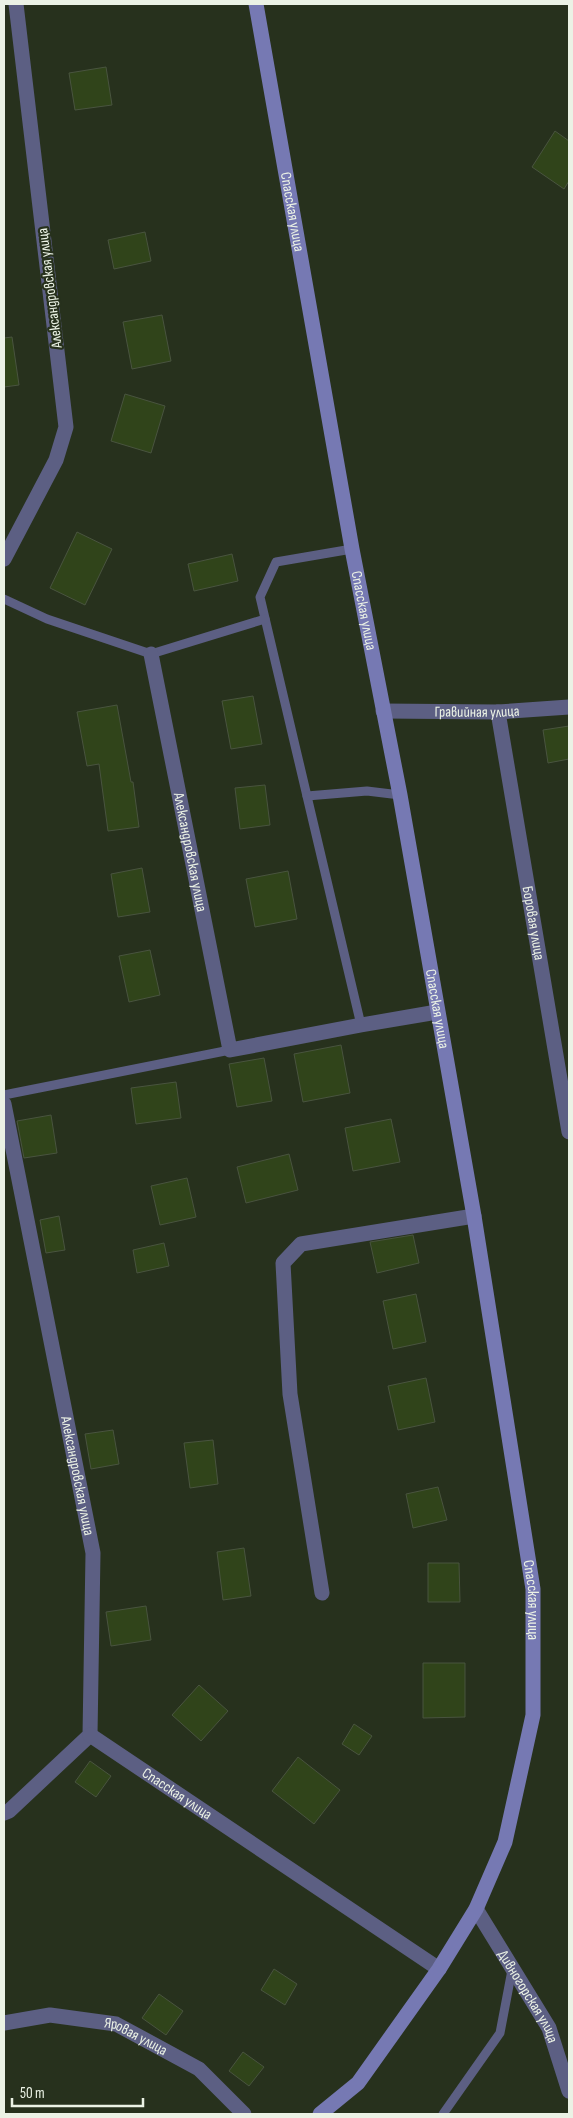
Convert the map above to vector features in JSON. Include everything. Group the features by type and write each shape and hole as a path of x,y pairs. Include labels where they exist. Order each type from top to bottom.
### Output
{"street":[{"name":"Александровская улица","path":"4,559 56,460 66,427 16,4"},
{"name":"Спасская улица","path":"256,4 352,549 400,795 474,1216 533,1589 533,1715 505,1842 476,1909 439,1969 358,2083 320,2114"},
{"name":"Александровская улица","path":"151,654 230,1050"},
{"name":"Гравийная улица","path":"384,711 498,712 569,707"},
{"name":"Боровая улица","path":"498,712 569,1132"},
{"path":"230,1050 437,1012"},
{"name":"Александровская улица","path":"4,1104 93,1553 90,1735"},
{"path":"322,1593 290,1394 283,1263 301,1244 474,1216"},
{"name":"Спасская улица","path":"90,1735 439,1969"},
{"path":"4,1813 9,1811 90,1735"},
{"name":"Дивногорская улица","path":"476,1909 549,2028 569,2091"},
{"name":"Яровая улица","path":"4,2023 50,2015 116,2024 199,2069 244,2114"}],"lane":[{"path":"352,549 276,562 260,597 361,1025"},
{"path":"4,599 47,619 151,654 265,619"},
{"path":"307,796 367,791 400,795"},
{"path":"4,1095 230,1050"},
{"path":"443,2114 500,2033 512,1970"}],"building":[{"path":"106,67 112,105 75,110 69,73"},
{"path":"555,131 569,141 569,181 564,189 532,167"},
{"path":"145,232 151,261 114,269 108,240"},
{"path":"162,315 171,361 132,369 123,322"},
{"path":"12,337 19,385 4,387 4,338"},
{"path":"125,394 165,406 151,453 111,441"},
{"path":"77,532 112,549 85,605 50,588"},
{"path":"232,554 238,581 194,591 188,564"},
{"path":"253,696 262,744 231,749 222,701"},
{"path":"117,705 131,782 133,782 139,827 108,831 99,764 87,766 77,712"},
{"path":"569,726 569,759 548,763 543,730"},
{"path":"265,785 270,825 240,829 235,788"},
{"path":"142,868 150,912 118,917 111,874"},
{"path":"288,871 297,919 255,927 246,879"},
{"path":"150,950 160,995 129,1002 119,956"},
{"path":"341,1045 350,1093 303,1102 294,1054"},
{"path":"264,1058 272,1101 237,1107 229,1064"},
{"path":"176,1082 181,1118 136,1124 131,1088"},
{"path":"51,1115 57,1153 24,1158 17,1121"},
{"path":"391,1119 400,1162 353,1171 345,1128"},
{"path":"289,1154 298,1190 246,1203 237,1167"},
{"path":"187,1178 196,1217 160,1225 151,1186"},
{"path":"59,1216 65,1250 46,1253 40,1220"},
{"path":"413,1235 419,1263 377,1273 370,1242"},
{"path":"164,1243 169,1266 137,1273 133,1250"},
{"path":"416,1294 426,1342 393,1349 383,1301"},
{"path":"426,1378 435,1422 398,1430 388,1386"},
{"path":"113,1430 119,1464 91,1469 85,1434"},
{"path":"213,1440 218,1484 190,1488 184,1443"},
{"path":"438,1487 447,1520 413,1528 406,1494"},
{"path":"244,1548 251,1596 223,1600 217,1552"},
{"path":"428,1563 459,1563 460,1602 428,1602"},
{"path":"146,1606 151,1640 111,1646 106,1612"},
{"path":"423,1663 465,1663 465,1717 423,1718"},
{"path":"199,1685 228,1711 201,1741 172,1715"},
{"path":"354,1724 372,1736 359,1755 342,1744"},
{"path":"298,1757 340,1790 314,1824 272,1791"},
{"path":"90,1761 111,1776 96,1797 75,1782"},
{"path":"274,1969 297,1984 285,2005 261,1990"},
{"path":"159,1994 183,2011 166,2035 142,2018"},
{"path":"243,2052 264,2067 249,2086 229,2071"}]}
